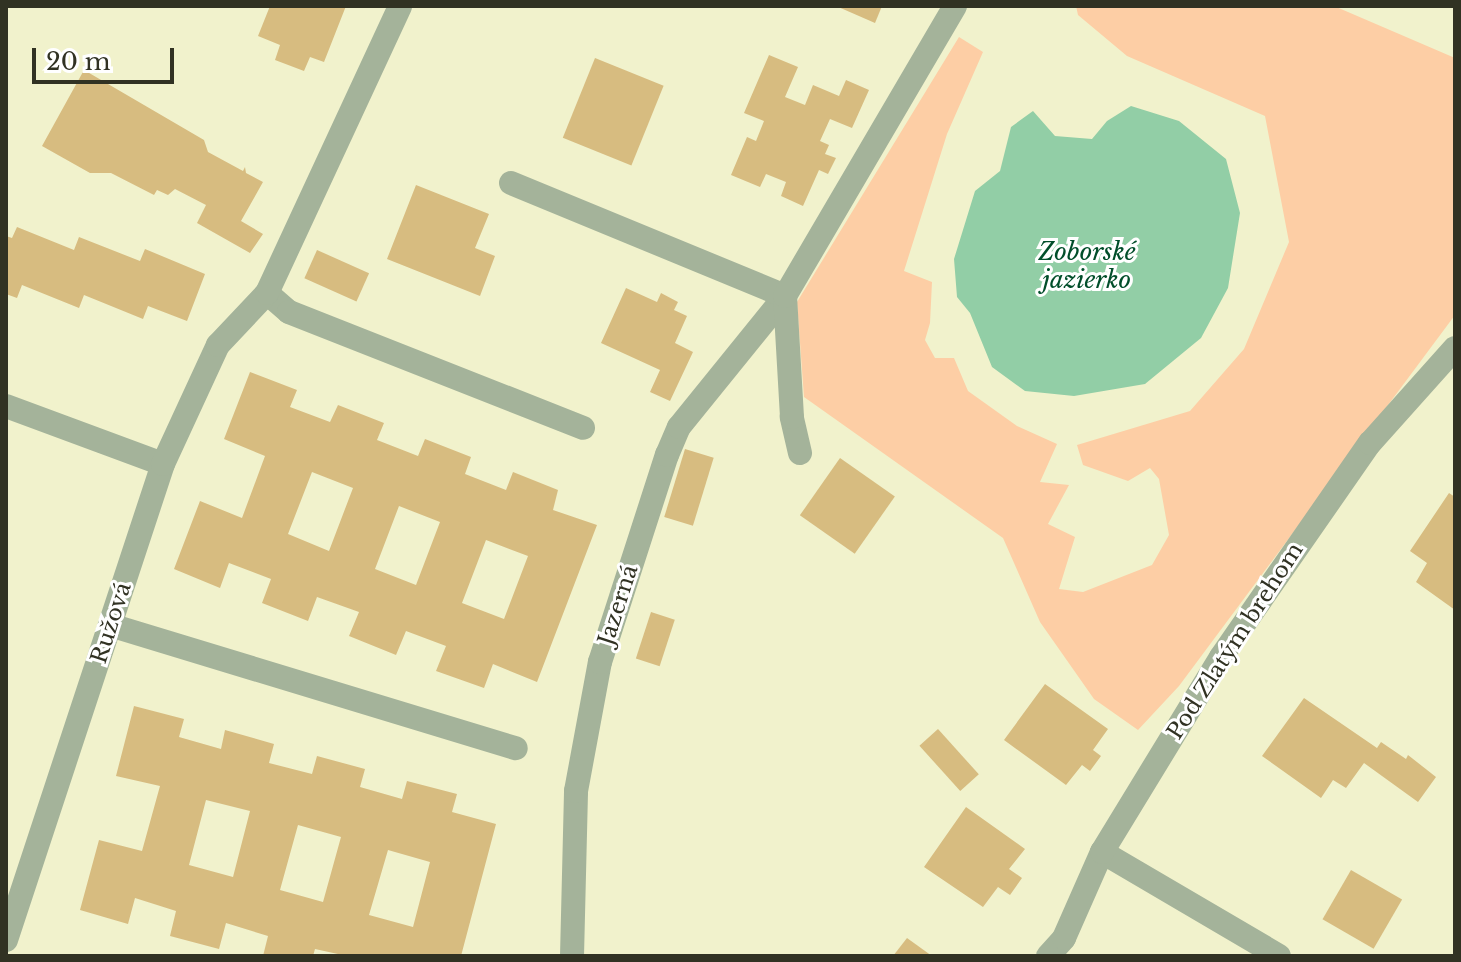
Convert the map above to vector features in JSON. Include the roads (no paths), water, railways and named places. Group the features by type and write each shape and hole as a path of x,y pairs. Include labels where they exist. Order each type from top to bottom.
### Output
{"street":[{"path":"6,406 163,464 218,345 267,293 400,6"},
{"name":"Jazerná","path":"572,956 576,791 600,662 657,484 679,427 785,296 955,6"},
{"path":"511,183 785,296 792,417 800,453"},
{"path":"267,293 289,312 583,428"},
{"name":"Pod Zlatým brehom","path":"1048,956 1064,938 1102,852 1221,657 1361,455 1455,348"},
{"name":"Ružová","path":"6,940 163,464"},
{"path":"110,625 516,748"},
{"path":"1102,852 1279,956"}],"water":[{"name":"Zoborské jazierko","path":"1131,106 1179,121 1226,159 1240,213 1228,288 1201,338 1145,384 1074,396 1025,391 992,367 970,313 957,297 954,259 975,191 1000,171 1011,127 1033,111 1055,136 1092,139 1107,121"}]}
